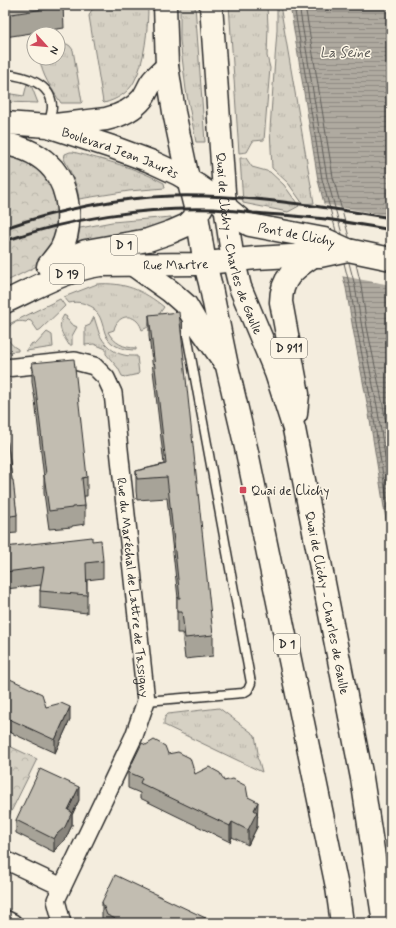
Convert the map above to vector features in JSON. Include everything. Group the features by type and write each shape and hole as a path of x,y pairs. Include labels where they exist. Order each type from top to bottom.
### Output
{"main road":[{"name":"D 1","path":"165,5 167,66 174,112 198,221 205,264 247,452 337,887 342,923"},
{"name":"Quai de Clichy - Charles de Gaulle","path":"211,5 222,162 217,200 233,252 240,287 276,373 294,429 362,778 384,923"},
{"path":"48,126 112,118 126,112 142,99 152,82 167,66"},
{"name":"Boulevard Jean Jaurès","path":"5,123 48,126 135,155 188,179 217,200"},
{"path":"5,144 30,151 44,160 54,170 61,182 66,197 68,211 67,228 60,249 48,266"},
{"name":"D 1","path":"5,302 18,282 48,266 86,252 148,240 180,229 198,221 208,198 217,200"},
{"name":"Pont de Clichy","path":"217,200 241,220 250,225 324,239 348,250 391,259"},
{"path":"198,221 233,252"},
{"path":"205,264 233,252 238,237 251,235 274,237 288,233"},
{"name":"Pont de Clichy","path":"233,252 292,263 313,256 348,250"},
{"name":"D 911","path":"292,263 281,294 281,302 298,394 294,429"},
{"name":"D 1","path":"132,264 170,291 186,305 227,366"},
{"name":"Rue Martre","path":"5,302 74,271 87,267 132,264 205,264"}],"street":[{"name":"Rue du Maréchal de Lattre de Tassigny","path":"5,368 75,361 94,366 106,378 113,393 146,701 134,736 56,900 62,923"},
{"path":"5,860 62,887"},
{"path":"5,919 14,923"}],"lane":[{"path":"5,74 19,75 32,80 43,88 50,96 52,108 48,126"},
{"path":"146,701 243,693 248,690 250,683 187,335 187,324 196,322"}],"green space":[{"path":"98,5 148,5 145,45 138,74 134,82 125,93 104,103 89,16 91,11"},
{"path":"180,5 195,5 205,142 196,142 186,90 180,40"},
{"path":"229,5 267,5 267,56 270,68 264,140 253,141 247,152 239,153"},
{"path":"277,5 280,5 314,203 303,204 288,183 272,168 270,129 277,30"},
{"path":"66,44 73,50 81,103 61,103 42,70 41,66 66,66"},
{"path":"27,84 31,85 38,103 5,102 5,93 24,96"},
{"path":"5,149 40,164 65,214 44,260 35,267 5,282"},
{"path":"70,152 131,168 164,183 165,188 129,191 79,199 77,188 64,159 65,154"},
{"path":"240,158 246,158 252,167 270,172 284,185 299,206 288,212 243,203"},
{"path":"171,217 172,223 149,231 77,244 80,228 112,222"},
{"path":"97,284 116,284 133,288 164,307 153,323 147,328 142,330 137,321 133,318 126,317 122,318 117,323 114,330 108,332 116,342 127,347 136,348 136,350 122,348 110,341 105,333 100,317 94,308 82,303 69,303 64,297"},
{"path":"60,299 65,306 38,331 31,321 28,320 26,322 19,321 10,326 7,335 12,345 18,349 18,351 5,352 5,326"},
{"path":"64,315 71,324 77,327 72,336 72,345 69,345 61,331 60,327"},
{"path":"94,317 101,337 109,347 120,354 137,356 139,374 125,377 122,376 118,368 106,354 106,349 94,344 85,345 85,327 90,325"},
{"path":"47,332 52,335 53,347 26,351 32,343 35,345"},
{"path":"219,708 255,735 258,753 257,758 262,772 164,725 164,719 168,714"},
{"path":"5,744 37,759 5,824"}],"water":[{"name":"La Seine","path":"290,5 391,5 391,551 368,408 346,288 318,180"}],"pier":[{"path":"322,204 391,216 391,285 341,276"}],"building":[{"path":"5,5 63,5 64,6 5,15"},
{"path":"179,312 213,635 185,638 182,612 177,612 177,598 180,598 167,477 137,479 136,471 166,464 149,315"},
{"path":"74,359 87,477 82,478 85,506 49,511 44,475 46,474 32,363"},
{"path":"5,419 17,515 5,517"},
{"path":"92,537 92,541 101,540 103,561 86,563 87,595 40,591 44,567 5,573 5,547"},
{"path":"10,679 42,694 46,707 61,703 70,707 55,740 5,717 5,681"},
{"path":"154,740 165,746 168,754 178,752 190,758 195,774 209,767 220,773 224,781 233,779 246,786 248,797 258,802 254,810 257,812 248,830 232,822 230,826 140,783 142,778 128,772 142,743 146,745"},
{"path":"40,769 79,787 68,810 72,812 65,827 54,839 16,820"},
{"path":"115,875 216,923 129,923 128,921 120,921 107,915 102,902"}],"railway":[{"path":"5,228 66,210 129,199 171,196 254,199 309,205 391,218"},
{"path":"5,241 81,220 134,212 187,209 213,209 316,218 391,230"}],"place":[{"name":"Quai de Clichy","path":"243,490"}]}
